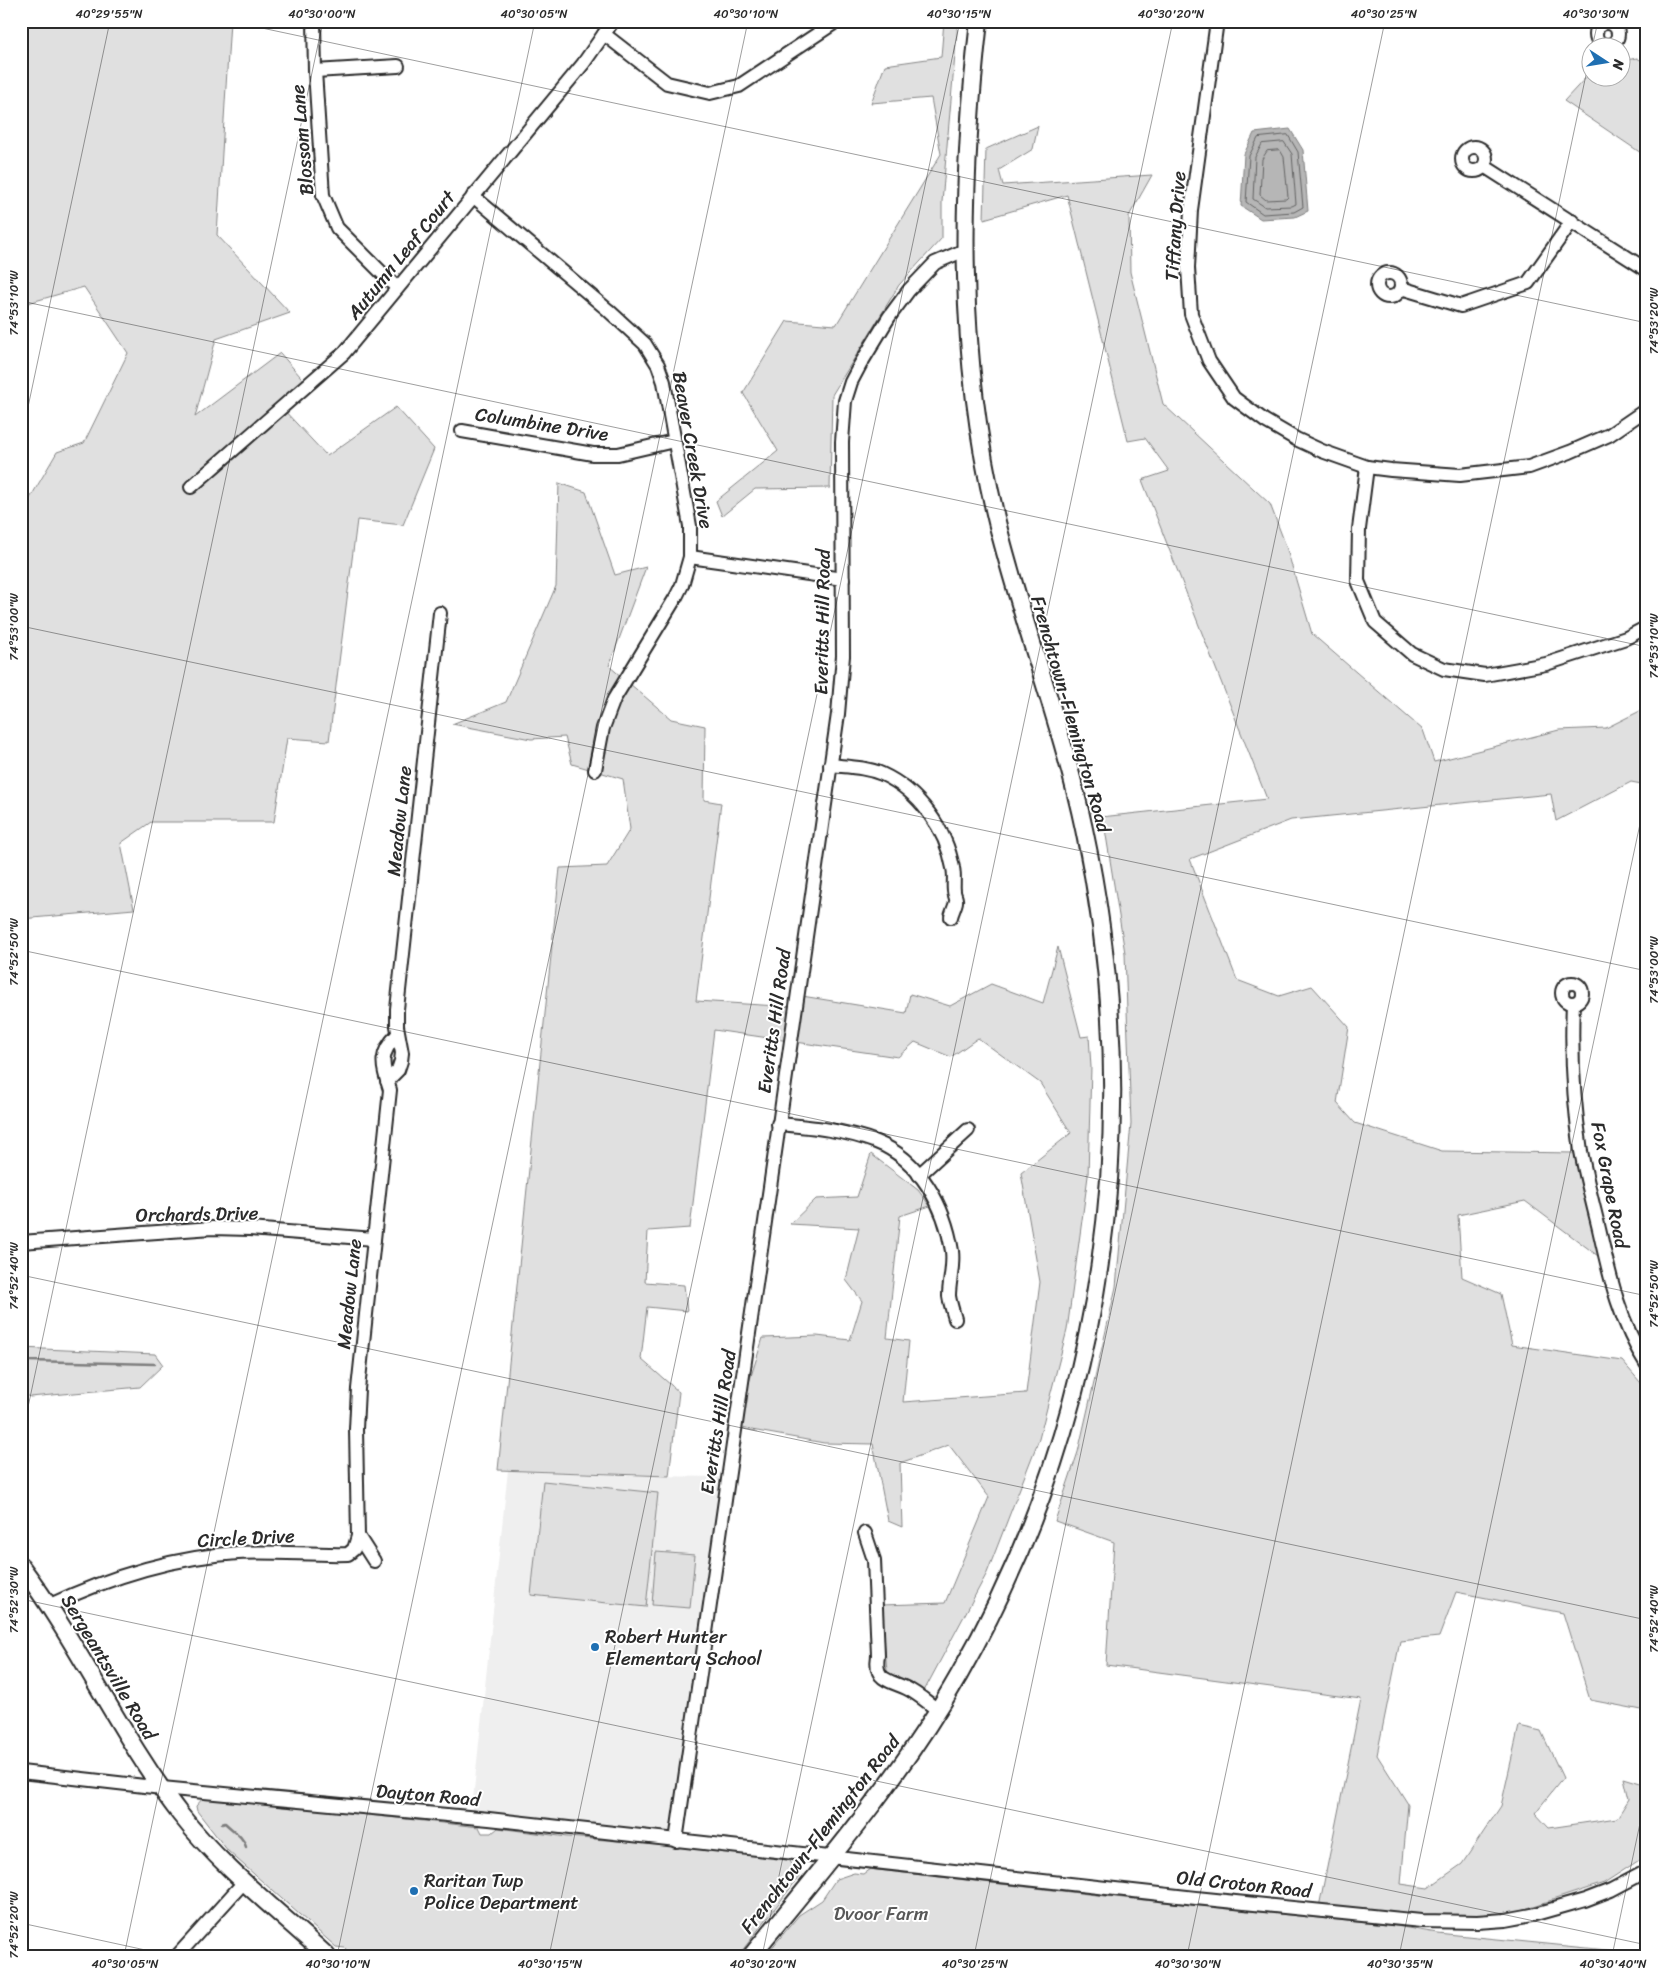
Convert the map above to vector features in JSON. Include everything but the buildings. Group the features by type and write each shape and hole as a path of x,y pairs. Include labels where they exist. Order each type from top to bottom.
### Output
{"main road":[{"name":"Frenchtown-Flemington Road","path":"751,1956 890,1783 938,1710 979,1638 1018,1556 1041,1496 1063,1428 1087,1335 1101,1257 1109,1188 1113,1116 1110,1015 1100,912 1073,783 1012,578 991,496 973,383 966,304 965,250 967,178 979,21"},
{"name":"Sergeantsville Road","path":"21,1566 48,1606 134,1748 181,1815 218,1857 327,1956"}],"street":[{"name":"Blossom Lane","path":"314,21 315,71 323,195 337,228 398,288"},
{"name":"Autumn Leaf Court","path":"191,488 344,353 583,64 613,21"},
{"path":"604,34 667,83 710,92 739,86 837,21"},
{"name":"Tiffany Drive","path":"1218,21 1191,210 1188,268 1191,314 1209,361 1234,398 1265,421 1296,439 1366,467 1460,475 1529,467 1609,435 1644,416"},
{"path":"315,71 398,66"},
{"path":"1484,166 1647,270"},
{"name":"Beaver Creek Drive","path":"473,196 608,310 645,344 658,365 664,382 690,526 690,557 682,585 676,597 614,699 603,728 595,770"},
{"path":"1401,288 1461,306 1528,283 1572,221"},
{"name":"Everitts Hill Road","path":"676,1841 838,714 843,656 842,421 845,401 851,382 889,317 918,278 935,262 965,250"},
{"name":"Columbine Drive","path":"462,431 592,454 618,454 674,441"},
{"path":"1366,467 1359,529 1358,581 1374,622 1412,654 1444,669 1485,675 1546,664 1626,638 1647,627"},
{"path":"690,557 843,580"},
{"name":"Meadow Lane","path":"387,1081 398,1070 402,1053 398,1034 398,1002 440,613"},
{"path":"830,765 868,769 883,774 899,784 923,805 941,832 952,861 956,900 951,917"},
{"name":"Fox Grape Road","path":"1573,1003 1572,1028 1577,1121 1582,1154 1618,1306 1631,1337 1647,1365"},
{"name":"Meadow Lane","path":"358,1536 356,1429 358,1389 390,1090 384,1068 384,1052 398,1034"},
{"path":"778,1124 837,1131 878,1143 902,1158 919,1175 936,1200 949,1236 954,1264 949,1297 955,1318"},
{"path":"919,1175 968,1130"},
{"name":"Orchards Drive","path":"21,1242 212,1228 250,1229 374,1239"},
{"path":"865,1533 874,1560 878,1654 876,1668 880,1676 888,1682 906,1688 938,1710"},
{"path":"358,1536 374,1561"},
{"name":"Circle Drive","path":"48,1606 97,1585 192,1559 247,1553 348,1554 354,1549 358,1536"},
{"name":"Dayton Road","path":"21,1772 162,1788 489,1820 831,1858"},
{"name":"Old Croton Road","path":"831,1858 1366,1916 1449,1922 1505,1920 1559,1908 1611,1890 1647,1871"},
{"path":"177,1956 244,1882"}],"shaded area":[{"name":"Robert Hunter Elementary School","path":"508,1470 643,1476 724,1477 674,1830 663,1839 471,1818"}],"green space":[{"path":"21,21 230,21 217,235 290,313 216,339 195,417 280,353 307,384 281,407 327,456 396,407 434,449 403,525 357,520 329,741 287,738 274,822 151,822 121,843 134,909 21,919 21,575 29,500 57,452 84,443 128,353 84,287 21,305"},
{"path":"944,21 958,21 942,202 942,238 899,285 832,395 830,488 755,489 722,516 716,501 778,451 743,393 787,321 836,325 941,154 931,98 871,103 885,65 941,57"},
{"path":"1637,58 1647,64 1647,150 1644,155 1564,101 1580,84 1580,88 1630,88 1630,59"},
{"path":"1038,126 1033,149 999,170 1003,185 1152,175 1129,216 1130,272 1163,404 1270,504 1286,546 1312,634 1423,730 1434,762 1559,730 1606,728 1640,711 1647,710 1647,785 1631,782 1556,821 1551,794 1291,820 1190,859 1237,980 1279,996 1312,986 1349,1027 1337,1103 1355,1123 1442,1151 1574,1153 1602,1259 1525,1201 1458,1215 1462,1277 1501,1294 1512,1345 1622,1361 1647,1390 1647,1711 1590,1700 1563,1613 1456,1592 1439,1637 1400,1641 1377,1755 1408,1804 1401,1884 1428,1888 1462,1864 1501,1806 1519,1726 1541,1731 1563,1778 1535,1813 1549,1828 1617,1818 1629,1799 1624,1778 1647,1785 1647,1855 1604,1883 1485,1922 1319,1907 1361,1699 1106,1665 1114,1542 1055,1521 1078,1452 1116,1287 1131,1124 1125,953 1105,829 1101,817 1267,799 1142,480 1169,471 1145,438 1128,441 1067,195 984,219 986,149"},
{"path":"559,483 586,492 615,575 646,567 609,666 671,719 705,726 704,800 721,803 696,1001 794,1007 796,995 906,1013 910,994 950,1006 991,984 1043,1003 1058,947 1081,1037 1089,1036 1091,1067 1088,1176 1067,1330 1039,1439 987,1573 923,1693 888,1682 881,1605 945,1603 989,1497 949,1445 900,1463 902,1527 888,1521 873,1444 824,1443 735,1427 763,1338 817,1336 850,1340 862,1301 846,1280 859,1228 790,1224 816,1199 857,1197 871,1154 918,1190 930,1206 900,1216 887,1338 909,1341 903,1402 1026,1393 1040,1282 1021,1173 1071,1133 1040,1083 978,1038 951,1057 915,1042 898,1057 714,1030 690,1228 648,1231 645,1282 684,1285 687,1311 647,1307 641,1359 679,1392 669,1476 498,1470 560,868 607,866 630,829 623,779 572,764 565,737 531,739 452,724 506,702 556,586"},
{"path":"21,1348 155,1354 163,1365 140,1387 30,1397 21,1392"},
{"path":"543,1481 658,1493 646,1607 531,1595"},
{"path":"656,1552 695,1555 690,1608 652,1605"},
{"path":"204,1797 479,1827 482,1833 492,1833 498,1828 567,1837 694,1847 789,1859 799,1877 738,1956 352,1956 345,1948 336,1947 228,1851 197,1811 196,1806"},
{"name":"Dvoor Farm","path":"870,1869 1105,1896 1396,1926 1437,1933 1647,1954 1647,1956 765,1956 799,1915 822,1900 836,1879 854,1873 863,1874"}],"water":[{"path":"1290,129 1303,150 1308,211 1295,217 1261,219 1241,206 1244,154 1254,133"}],"waterway":[{"path":"21,1357 29,1361 155,1364"},
{"path":"222,1824 225,1823 237,1834 243,1840 246,1847"}],"place":[{"name":"Robert Hunter Elementary School","path":"595,1647"},
{"name":"Raritan Twp Police Department","path":"414,1891"}]}
